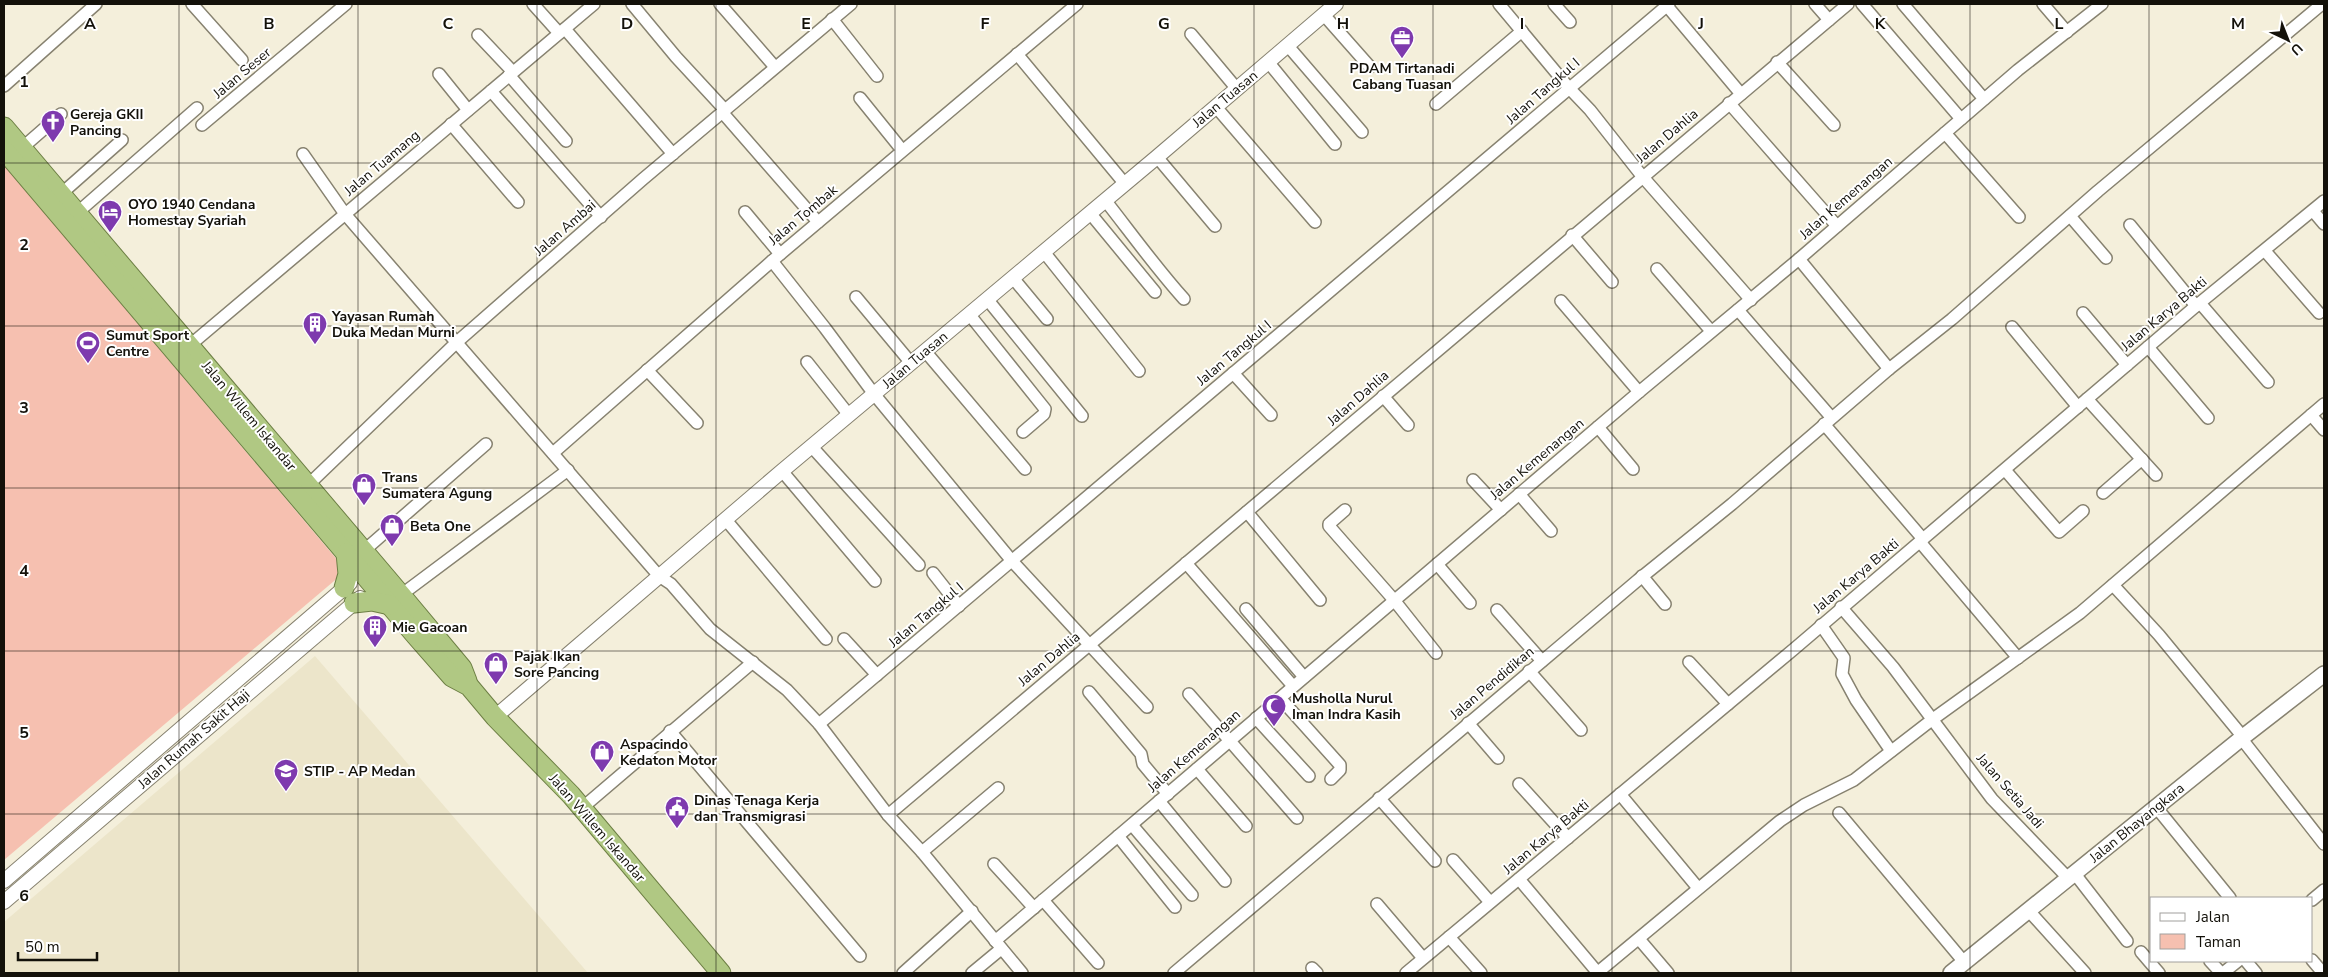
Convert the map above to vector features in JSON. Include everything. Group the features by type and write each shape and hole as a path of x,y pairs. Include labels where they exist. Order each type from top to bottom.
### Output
{"highway":[{"name":"Jalan Willem Iskandar","path":"4,126 13,149 365,566 462,668 469,686 582,808 721,973"},
{"name":"Jalan Willem Iskandar","path":"13,149 61,194 308,485 365,566"},
{"path":"365,566 348,574 349,595 372,602 396,600"}],"main road":[{"name":"Jalan Bhayangkara","path":"1951,973 2324,674"}],"street":[{"path":"4,86 96,4"},
{"path":"192,4 242,60"},
{"name":"Jalan Seser","path":"202,125 346,4"},
{"path":"533,4 562,31 673,154"},
{"name":"Jalan Tuamang","path":"190,346 594,4"},
{"path":"632,4 818,222"},
{"path":"720,4 775,67"},
{"name":"Jalan Ambai","path":"308,485 457,342 723,111 851,4"},
{"name":"Jalan Tombak","path":"553,453 776,257 1077,4"},
{"name":"Jalan Tuasan","path":"496,717 849,414 1157,157 1336,4"},
{"path":"1499,4 1569,88 1590,110 1642,176 1751,300"},
{"path":"1554,4 1570,22"},
{"path":"1815,4 1829,20"},
{"name":"Jalan Dahlia","path":"888,815 1572,235 1848,4"},
{"path":"1862,4 1961,119"},
{"path":"1903,4 1984,99"},
{"path":"2043,4 2067,32"},
{"name":"Jalan Kemenangan","path":"972,973 1043,900 1639,392 1751,300 1984,99 2102,4"},
{"path":"1828,420 1888,369 1952,319 2070,216 2322,4"},
{"path":"1668,5 1741,94"},
{"name":"Jalan Tangkul I","path":"819,724 1668,5"},
{"path":"1324,15 1370,67"},
{"path":"832,20 877,76"},
{"path":"1436,104 1522,31"},
{"path":"1191,34 1237,89"},
{"path":"478,35 566,140"},
{"path":"1288,46 1362,132"},
{"path":"1017,54 1124,184"},
{"path":"1777,62 1834,125"},
{"path":"1268,63 1335,144"},
{"path":"439,74 468,110"},
{"path":"491,91 601,216"},
{"path":"860,98 902,150"},
{"path":"1730,103 1837,226"},
{"path":"1216,107 1316,222"},
{"path":"77,213 198,108"},
{"path":"13,149 61,114"},
{"path":"451,124 518,202"},
{"path":"1945,133 2019,216"},
{"path":"61,194 122,140"},
{"path":"303,154 345,214 659,576 671,584 710,629 787,690 819,724 888,815 922,852 1022,973"},
{"path":"1157,157 1215,226"},
{"path":"1105,200 1149,255 1155,267 1184,299"},
{"name":"Jalan Karya Bakti","path":"1406,973 1728,704 2198,304 2324,201"},
{"path":"2313,211 2324,224"},
{"path":"745,212 874,394 1012,561 1147,707"},
{"path":"1090,212 1155,292"},
{"path":"2070,216 2106,258"},
{"path":"2130,225 2268,382"},
{"path":"1572,235 1612,282"},
{"path":"2265,251 2319,313"},
{"path":"1044,252 1139,371"},
{"path":"1799,259 1888,369"},
{"path":"1657,269 1711,331"},
{"path":"1013,278 1047,319"},
{"path":"856,297 911,363"},
{"path":"987,299 1082,416"},
{"path":"1561,301 1639,392"},
{"path":"1738,310 2018,658"},
{"path":"2082,313 2126,365"},
{"path":"969,314 1046,409 1044,414 1023,432"},
{"path":"2012,327 2078,407"},
{"path":"2148,347 2208,418"},
{"path":"925,351 1025,468"},
{"path":"807,362 849,414"},
{"path":"647,370 696,424"},
{"path":"1234,373 1271,415"},
{"path":"1383,396 1408,425"},
{"path":"2087,399 2156,475"},
{"path":"1519,878 1600,972 1698,888 1786,817 1804,805 1854,780 1933,719 2080,613 2324,404"},
{"path":"2312,415 2324,430"},
{"name":"Jalan Pendidikan","path":"1174,973 1642,576 1732,504 1828,420"},
{"path":"1598,427 1633,469"},
{"path":"365,566 486,444"},
{"path":"812,447 919,565"},
{"path":"2103,493 2142,459"},
{"path":"396,600 568,470"},
{"path":"2004,470 2059,532 2083,511"},
{"path":"782,471 875,581"},
{"path":"1473,480 1501,510"},
{"path":"1519,494 1552,531"},
{"path":"1345,510 1329,526 1394,600 1436,653"},
{"path":"1247,512 1320,600"},
{"path":"726,520 826,639"},
{"path":"1186,563 1293,686"},
{"path":"1437,564 1470,604"},
{"name":"Jalan Rumah Sakit Haji","path":"4,902 349,595 365,566"},
{"path":"933,573 959,606"},
{"path":"1642,576 1665,604"},
{"path":"2113,585 2159,635 2324,844"},
{"name":"Jalan Rumah Sakit Haji","path":"4,881 349,595"},
{"name":"Jalan Setia Jadi","path":"1841,607 1894,667 1992,799 2072,877 2128,941"},
{"path":"1246,609 1304,677"},
{"path":"1497,610 1542,661"},
{"path":"1821,624 1844,658 1842,672 1856,700 1891,751"},
{"path":"844,639 877,676"},
{"path":"582,808 753,662"},
{"path":"1690,662 1728,704"},
{"path":"1529,671 1581,730"},
{"path":"1089,692 1140,754 1143,764 1163,798 1225,881"},
{"path":"1189,694 1297,818"},
{"path":"1280,698 1340,765 1340,770 1331,779"},
{"path":"1256,718 1309,776"},
{"path":"1468,723 1498,758"},
{"path":"670,732 860,956"},
{"path":"1197,769 1246,826"},
{"path":"1519,784 1568,838"},
{"path":"922,852 998,788"},
{"path":"1620,794 1698,888"},
{"path":"1379,798 1435,862"},
{"path":"2156,807 2229,897"},
{"path":"1839,813 1964,962"},
{"path":"1132,826 1192,895"},
{"path":"1118,836 1175,907"},
{"path":"1453,860 1490,902"},
{"path":"994,864 1034,908"},
{"path":"2313,899 2324,890"},
{"path":"1043,900 1098,963"},
{"path":"1377,904 1423,958"},
{"path":"903,973 972,911"},
{"path":"2029,911 2085,973"},
{"path":"1449,937 1481,973"},
{"path":"1639,938 1668,973"},
{"path":"2141,952 2159,973"},
{"path":"2313,961 2323,973"},
{"path":"2159,973 2158,966 2164,962"},
{"path":"2211,962 2222,973 2237,962"},
{"path":"2247,962 2256,973"}],"shaded area":[{"name":"STIP - AP Medan","path":"315,656 588,973 4,973 4,922"}],"green space":[{"name":"Sumut Sport Centre","path":"4,165 339,562 340,576 4,860"}],"place":[{"name":"PDAM Tirtanadi Cabang Tuasan","path":"1402,59"},
{"name":"Gereja GKII Pancing","path":"53,143"},
{"name":"OYO 1940 Cendana Homestay Syariah","path":"110,233"},
{"name":"Yayasan Rumah Duka Medan Murni","path":"315,345"},
{"name":"Sumut Sport Centre","path":"88,364"},
{"name":"Trans Sumatera Agung","path":"364,506"},
{"name":"Beta One","path":"392,547"},
{"name":"Mie Gacoan","path":"375,648"},
{"name":"Pajak Ikan Sore Pancing","path":"496,685"},
{"name":"Musholla Nurul Iman Indra Kasih","path":"1274,727"},
{"name":"Aspacindo Kedaton Motor","path":"602,773"},
{"name":"STIP - AP Medan","path":"286,792"},
{"name":"Dinas Tenaga Kerja dan Transmigrasi","path":"677,829"}]}
